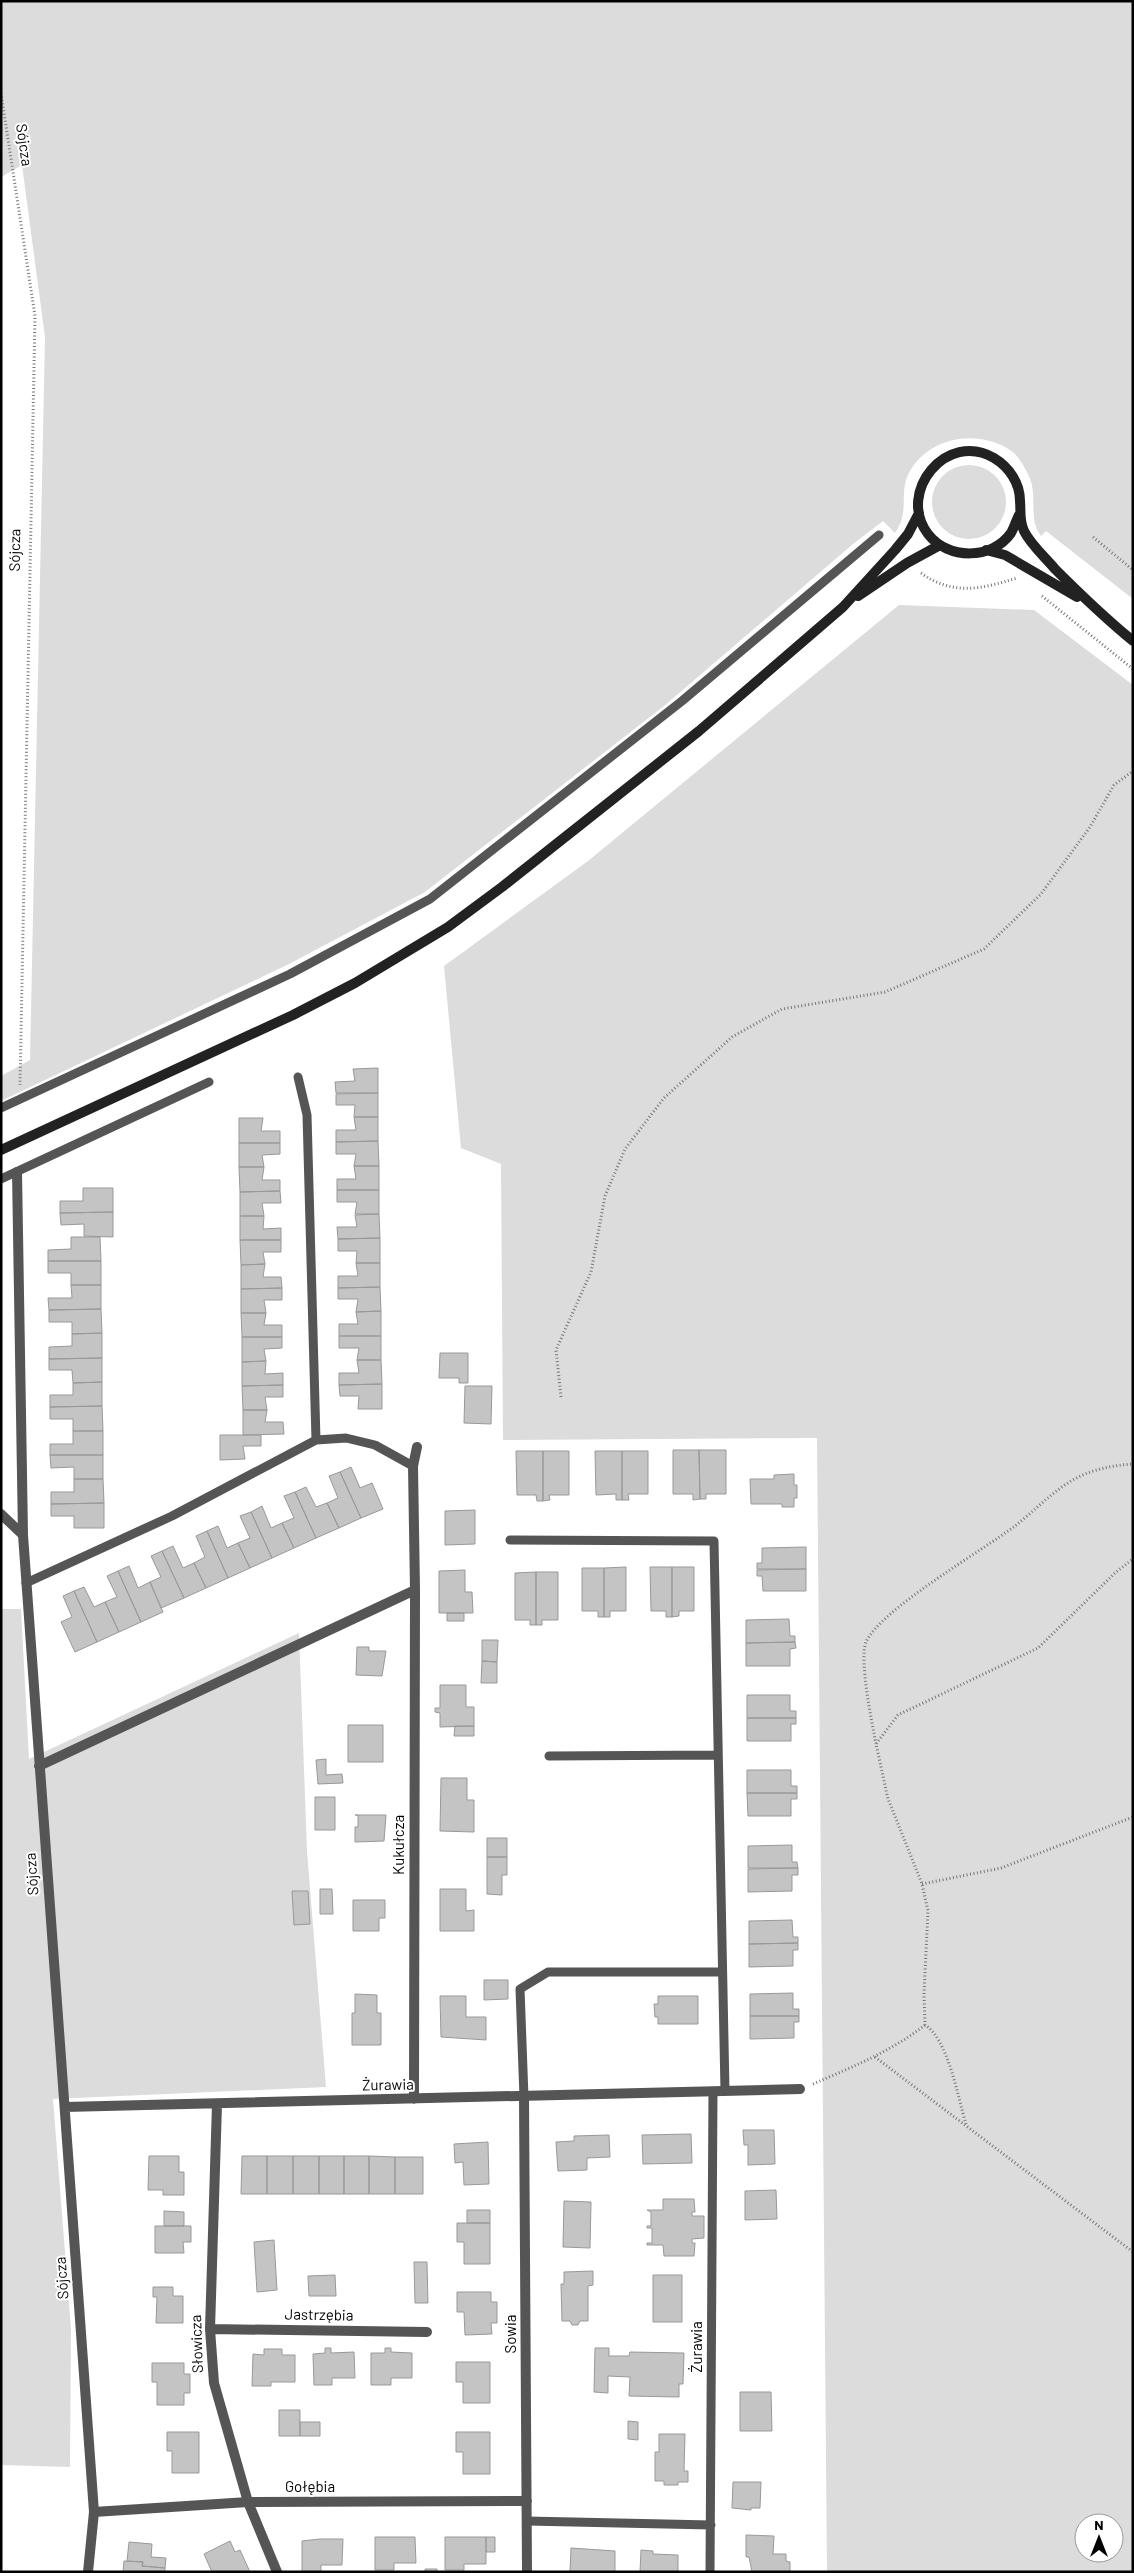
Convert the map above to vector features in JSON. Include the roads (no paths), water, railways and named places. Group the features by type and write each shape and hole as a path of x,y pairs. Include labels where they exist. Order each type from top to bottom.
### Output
{"main road":[{"path":"1019,515 1010,533 996,546 977,553 958,553 940,545 928,535 919,513 919,490 925,476 934,464 955,454 978,452 993,457 1013,476 1019,495 1019,515 1024,532 1039,552 1091,606 1133,641"},
{"path":"843,607 908,534 919,513"},
{"path":"1,1150 294,1015 354,983 448,927 502,887 699,731 843,607 907,563 940,545"},
{"path":"986,550 1005,555 1027,566 1091,606"}],"street":[{"name":"Sójcza","path":"17,1172 22,1534 94,2512 88,2572"},
{"name":"Kukułcza","path":"414,2099 415,1590 413,1466 417,1447"},
{"path":"1,1514 22,1534"},
{"path":"39,1766 415,1590"},
{"name":"Żurawia","path":"64,2107 800,2089"},
{"name":"Sowia","path":"524,2097 527,2572"},
{"name":"Słowicza","path":"217,2104 210,2329 214,2383 248,2502 277,2572"},
{"name":"Jastrzębia","path":"210,2329 427,2332"},
{"name":"Gołębia","path":"94,2512 248,2502 527,2501"}],"lane":[{"path":"1,1108 290,974 430,899 682,701 879,535"},
{"path":"298,1077 308,1115 316,1440"},
{"path":"1,1179 209,1082"},
{"path":"26,1583 172,1516 316,1440 346,1438 375,1445 413,1466"},
{"path":"510,1540 714,1541 725,2091"},
{"path":"549,1756 718,1755"},
{"path":"524,2097 520,1989 548,1972 722,1972"},
{"name":"Żurawia","path":"710,2572 713,2092"},
{"path":"527,2521 711,2525"}]}
